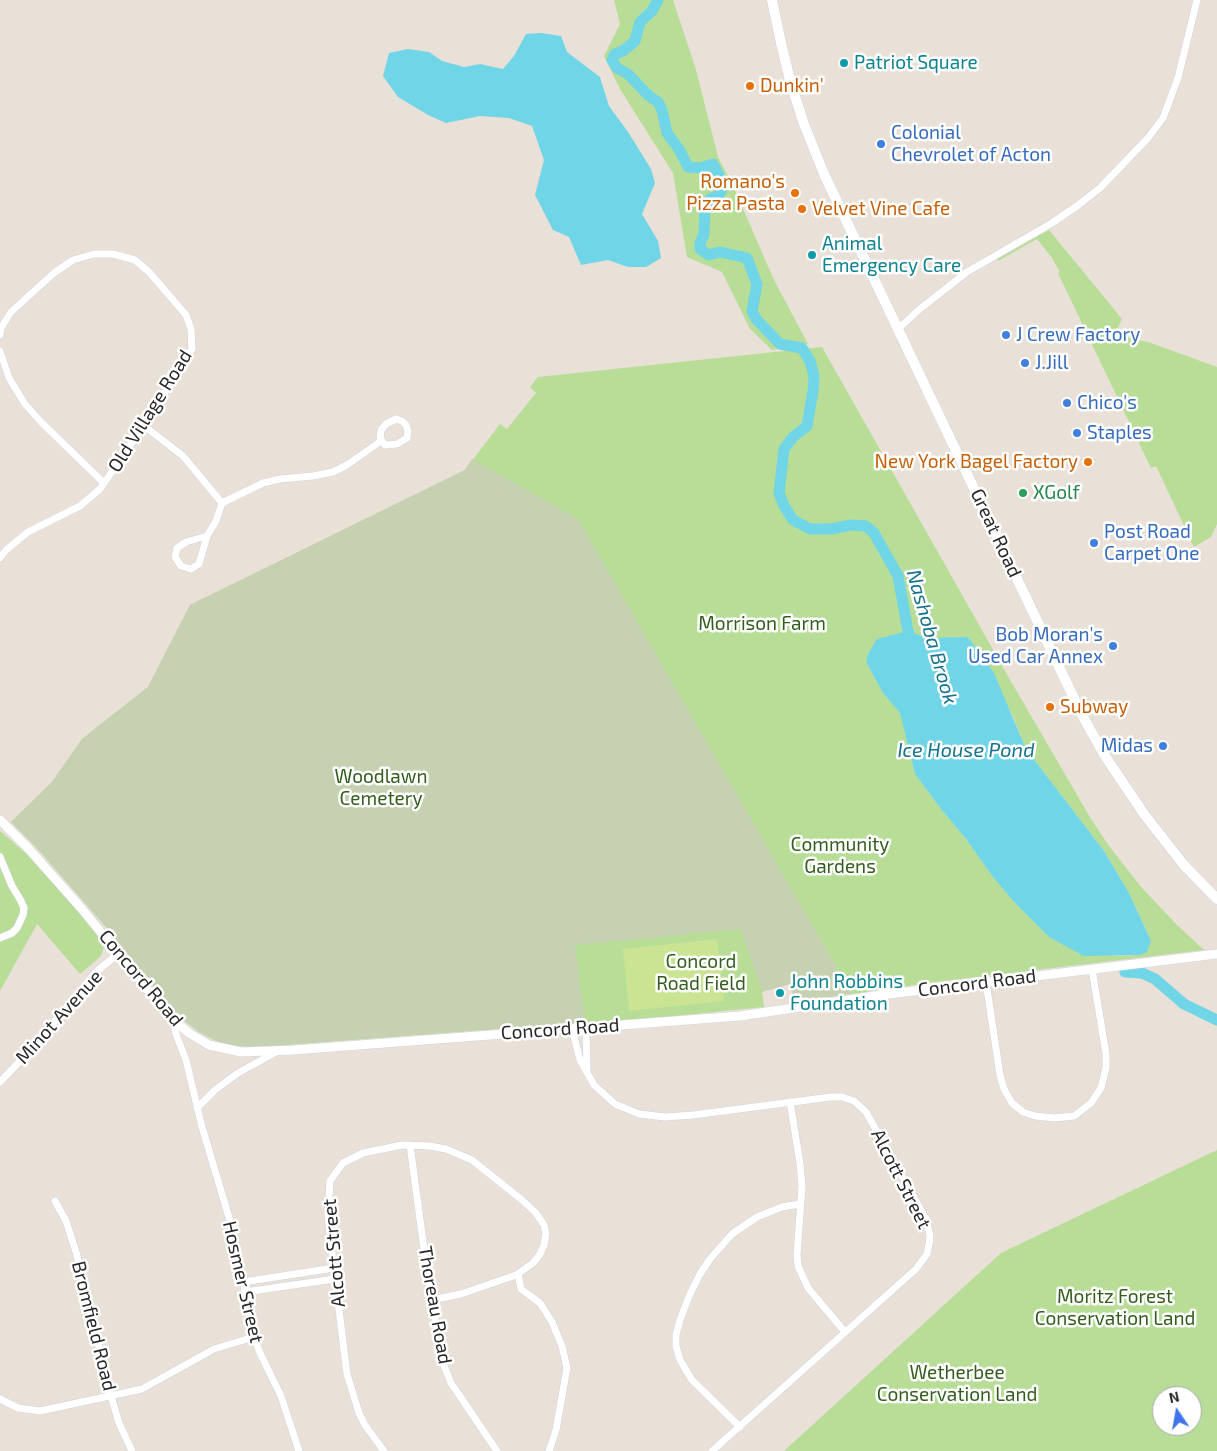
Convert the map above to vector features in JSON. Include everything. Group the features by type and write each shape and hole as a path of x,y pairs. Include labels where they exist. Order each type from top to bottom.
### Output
{"main road":[{"name":"Great Road","path":"772,0 791,84 804,124 824,174 1082,715 1105,756 1148,820 1182,864 1217,899"}],"street":[{"path":"898,329 921,308 967,272 1052,223 1077,206 1100,188 1134,154 1163,118 1178,78 1197,0"},
{"name":"Old Village Road","path":"0,335 1,328 11,312 54,273 73,260 94,254 113,254 134,260 149,272 186,315 191,328 192,349 171,384 100,489 80,506 28,532 6,550 0,558"},
{"name":"Old Village Road","path":"0,351 8,378 24,404 104,483"},
{"path":"143,425 183,456 222,503"},
{"path":"207,536 186,542 177,548 175,557 180,566 191,569 199,564 207,536 216,521 222,503 263,483 333,472 381,442"},
{"name":"Concord Road","path":"0,820 28,847 177,1023 200,1040 221,1049 247,1052 740,1016 986,982 1217,954"},
{"path":"0,857 24,908 17,928 12,933 0,938"},
{"name":"Minot Avenue","path":"0,1082 33,1047 96,972 119,953"},
{"path":"986,982 1000,1076 1012,1103 1023,1112 1035,1116 1054,1118 1074,1116 1091,1103 1101,1088 1106,1068 1106,1054 1092,969"},
{"name":"Hosmer Street","path":"177,1023 176,1033 186,1060 197,1108 233,1231 254,1337 260,1354 281,1396 299,1451"},
{"path":"586,1028 586,1059 589,1077"},
{"name":"Alcott Street","path":"572,1029 580,1060 600,1092 615,1104 647,1116 693,1115 837,1097 850,1099 861,1106 875,1126 914,1195 928,1226 930,1236 927,1254 916,1269 712,1451"},
{"path":"197,1108 215,1090 238,1073 279,1051"},
{"path":"790,1102 802,1186 797,1255 802,1276 808,1288 844,1332"},
{"name":"Alcott Street","path":"384,1451 362,1419 347,1374 328,1214 330,1180 343,1162 380,1148 410,1145 446,1149 472,1160 535,1212 544,1225 546,1234 544,1245 533,1263 518,1274 461,1294 432,1300"},
{"name":"Thoreau Road","path":"410,1145 443,1363 450,1383 497,1451"},
{"name":"Bromfield Road","path":"55,1200 66,1221 76,1252 111,1396 119,1423 132,1451"},
{"path":"740,1427 692,1380 680,1360 676,1346 676,1335 680,1320 700,1274 732,1234 757,1217 782,1207 801,1204"},
{"path":"243,1282 334,1268"},
{"path":"518,1274 521,1289 540,1303 552,1322 562,1346 566,1368 556,1430 549,1451"},
{"path":"245,1292 336,1279"},
{"path":"0,1399 18,1408 40,1411 142,1390 214,1349 254,1337"}],"green space":[{"path":"614,0 673,0 696,70 718,157 734,188 774,280 808,344 772,350 750,329 722,272 687,257 673,173 620,89 604,56 620,24"},
{"path":"1049,230 1122,319 1115,334 1151,343 1217,367 1217,524 1211,537 1194,547 1156,466 1151,468 1052,258 1037,239 998,261 997,259"},
{"name":"Woodlawn Cemetery","path":"822,347 1091,819 1109,846 1142,888 1204,950 935,982 852,994 811,923 762,992 764,1007 675,1016 270,1046 224,1044 199,1032 183,1020 106,927 36,847 11,822 52,782 82,739 148,687 190,605 465,470 500,424 507,429 536,393 530,387 538,377","holes":["908,631 927,639 968,637 1012,714 1026,749 1104,851 1129,893 1151,941 1139,955 1115,956 1049,937 1015,903 993,877 915,774 900,712 883,693 866,662 868,654"]},
{"name":"Woodlawn Cemetery","path":"472,459 578,519 852,994 794,1002 790,984 762,992 741,929 575,945 585,1022 270,1046 248,1047 224,1044 199,1032 173,1011 106,927 36,847 11,822 52,782 82,739 148,687 190,605 465,470"},
{"path":"0,831 30,857 101,938 104,946 101,956 80,974 37,924 0,991"},
{"name":"Concord Road Field","path":"717,939 724,1001 629,1011 623,949"},
{"name":"Moritz Forest Conservation Land","path":"1217,1150 1217,1451 784,1451 1001,1253"}],"water":[{"path":"541,33 561,36 567,52 600,77 609,106 651,169 655,183 642,214 658,241 661,258 646,267 628,267 608,260 581,265 569,237 553,230 535,195 544,160 532,126 509,118 480,116 446,123 428,115 398,97 383,76 389,53 408,49 429,52 442,61 464,67 480,64 503,69 514,56 526,34"},
{"name":"Ice House Pond","path":"908,631 927,638 968,637 994,673 1026,749 1104,851 1129,893 1151,941 1147,952 1139,955 1084,956 1049,937 1015,903 993,877 966,839 941,809 915,774 900,713 883,693 866,662 868,654 877,639"}],"waterway":[{"name":"Nashoba Brook","path":"658,0 652,11 640,22 635,41 623,51 615,54 612,60 617,68 628,74 648,95 658,102 662,110 667,133 679,149 688,167 700,168 713,164 720,177 722,190 719,195 710,199 705,206 704,234 700,243 700,249 709,255 720,252 747,258 757,284 752,311 756,319 780,344 802,348 810,361 814,376 807,426 793,437 784,449 779,493 784,506 793,520 810,529 831,529 851,525 866,526 874,533 898,576 908,631 913,645"},
{"name":"Nashoba Brook","path":"1125,972 1142,973 1155,979 1184,1004 1217,1020"}],"place":[{"name":"Patriot Square","path":"844,63"},
{"name":"Dunkin'","path":"750,86"},
{"name":"Colonial Chevrolet of Acton","path":"881,144"},
{"name":"Romano's Pizza Pasta","path":"795,193"},
{"name":"Velvet Vine Cafe","path":"802,209"},
{"name":"Animal Emergency Care","path":"812,255"},
{"name":"J Crew Factory","path":"1006,335"},
{"name":"J.Jill","path":"1025,363"},
{"name":"Chico's","path":"1067,403"},
{"name":"Staples","path":"1077,433"},
{"name":"New York Bagel Factory","path":"1088,462"},
{"name":"XGolf","path":"1023,493"},
{"name":"Post Road Carpet One","path":"1094,543"},
{"name":"Bob Moran's Used Car Annex","path":"1113,646"},
{"name":"Subway","path":"1050,707"},
{"name":"Midas","path":"1163,746"},
{"name":"John Robbins Foundation","path":"780,993"}],"park label":[{"name":"Morrison Farm","path":"762,624"},
{"name":"Community Gardens","path":"840,856"},
{"name":"Wetherbee Conservation Land","path":"957,1384"}]}
